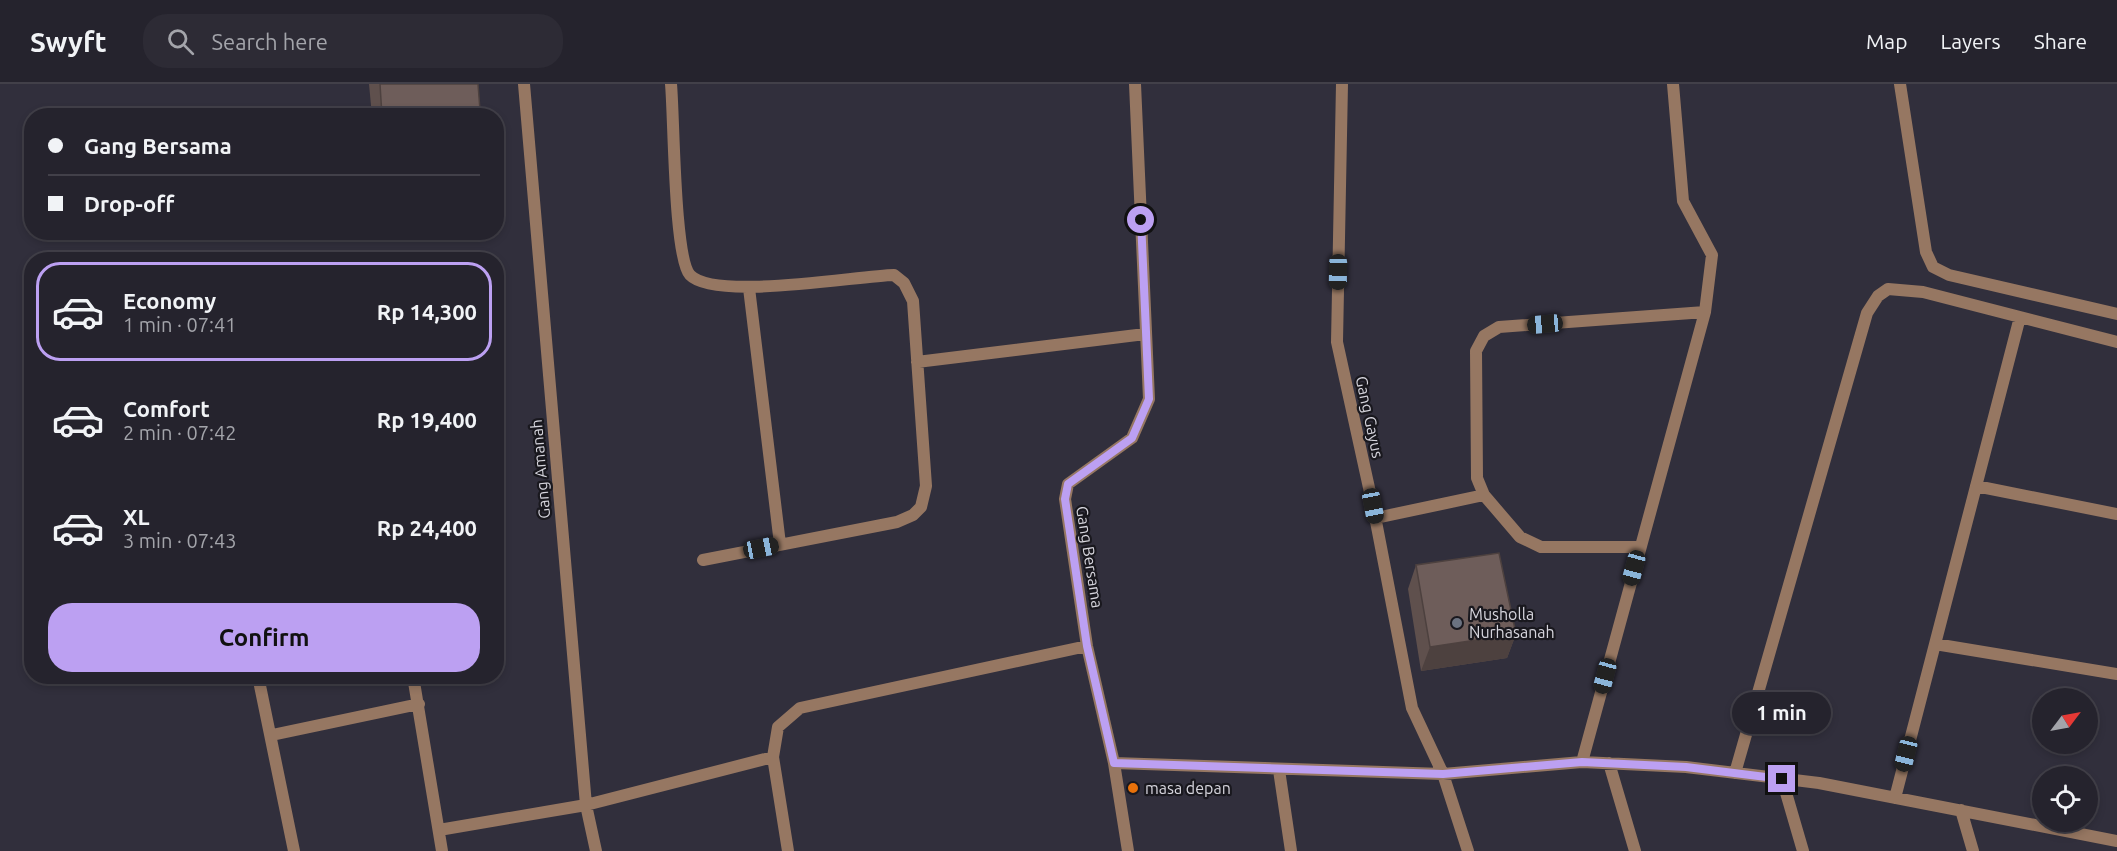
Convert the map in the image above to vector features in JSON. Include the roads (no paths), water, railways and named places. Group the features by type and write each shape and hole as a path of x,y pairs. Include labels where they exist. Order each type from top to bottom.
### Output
{"street":[{"name":"Gang Amanah","path":"524,84 586,805 596,851"},
{"path":"671,84 683,260 690,275 704,283 749,288 894,275 904,284 913,301 926,486 921,507 897,522 703,560"},
{"name":"Gang Bersama","path":"1128,851 1114,763 1087,646 1065,499 1068,484 1132,438 1149,399 1135,84"},
{"name":"Gang Gayus","path":"1342,84 1337,342 1376,518 1412,708 1443,774 1468,851"},
{"path":"1582,762 1705,312 1712,255 1683,201 1673,84"},
{"path":"1900,84 1926,252 1933,267 1949,275 2117,314"},
{"path":"749,288 780,544"},
{"path":"1735,773 1867,313 1878,296 1888,289 1923,292 2117,342"},
{"path":"1640,547 1541,547 1520,537 1484,495 1478,478 1476,351 1484,336 1500,327 1705,312"},
{"path":"1895,798 2020,317"},
{"path":"917,362 1145,334"},
{"path":"1976,486 2117,514"},
{"path":"1376,518 1484,495"},
{"path":"1935,644 2117,674"},
{"path":"788,851 773,757 778,727 800,708 1087,646"},
{"path":"260,684 294,851"},
{"path":"415,684 442,851"},
{"path":"272,735 419,704"},
{"path":"439,830 586,805 773,757"},
{"path":"1114,763 1443,774 1582,762 1609,763 1782,779 1961,810 2117,841"},
{"path":"1609,763 1635,851"},
{"path":"1279,770 1291,851"},
{"path":"1782,779 1803,851"},
{"path":"1961,810 1973,851"}],"place":[{"name":"Musholla Nurhasanah","path":"1457,623"},
{"name":"masa depan","path":"1133,788"}]}
